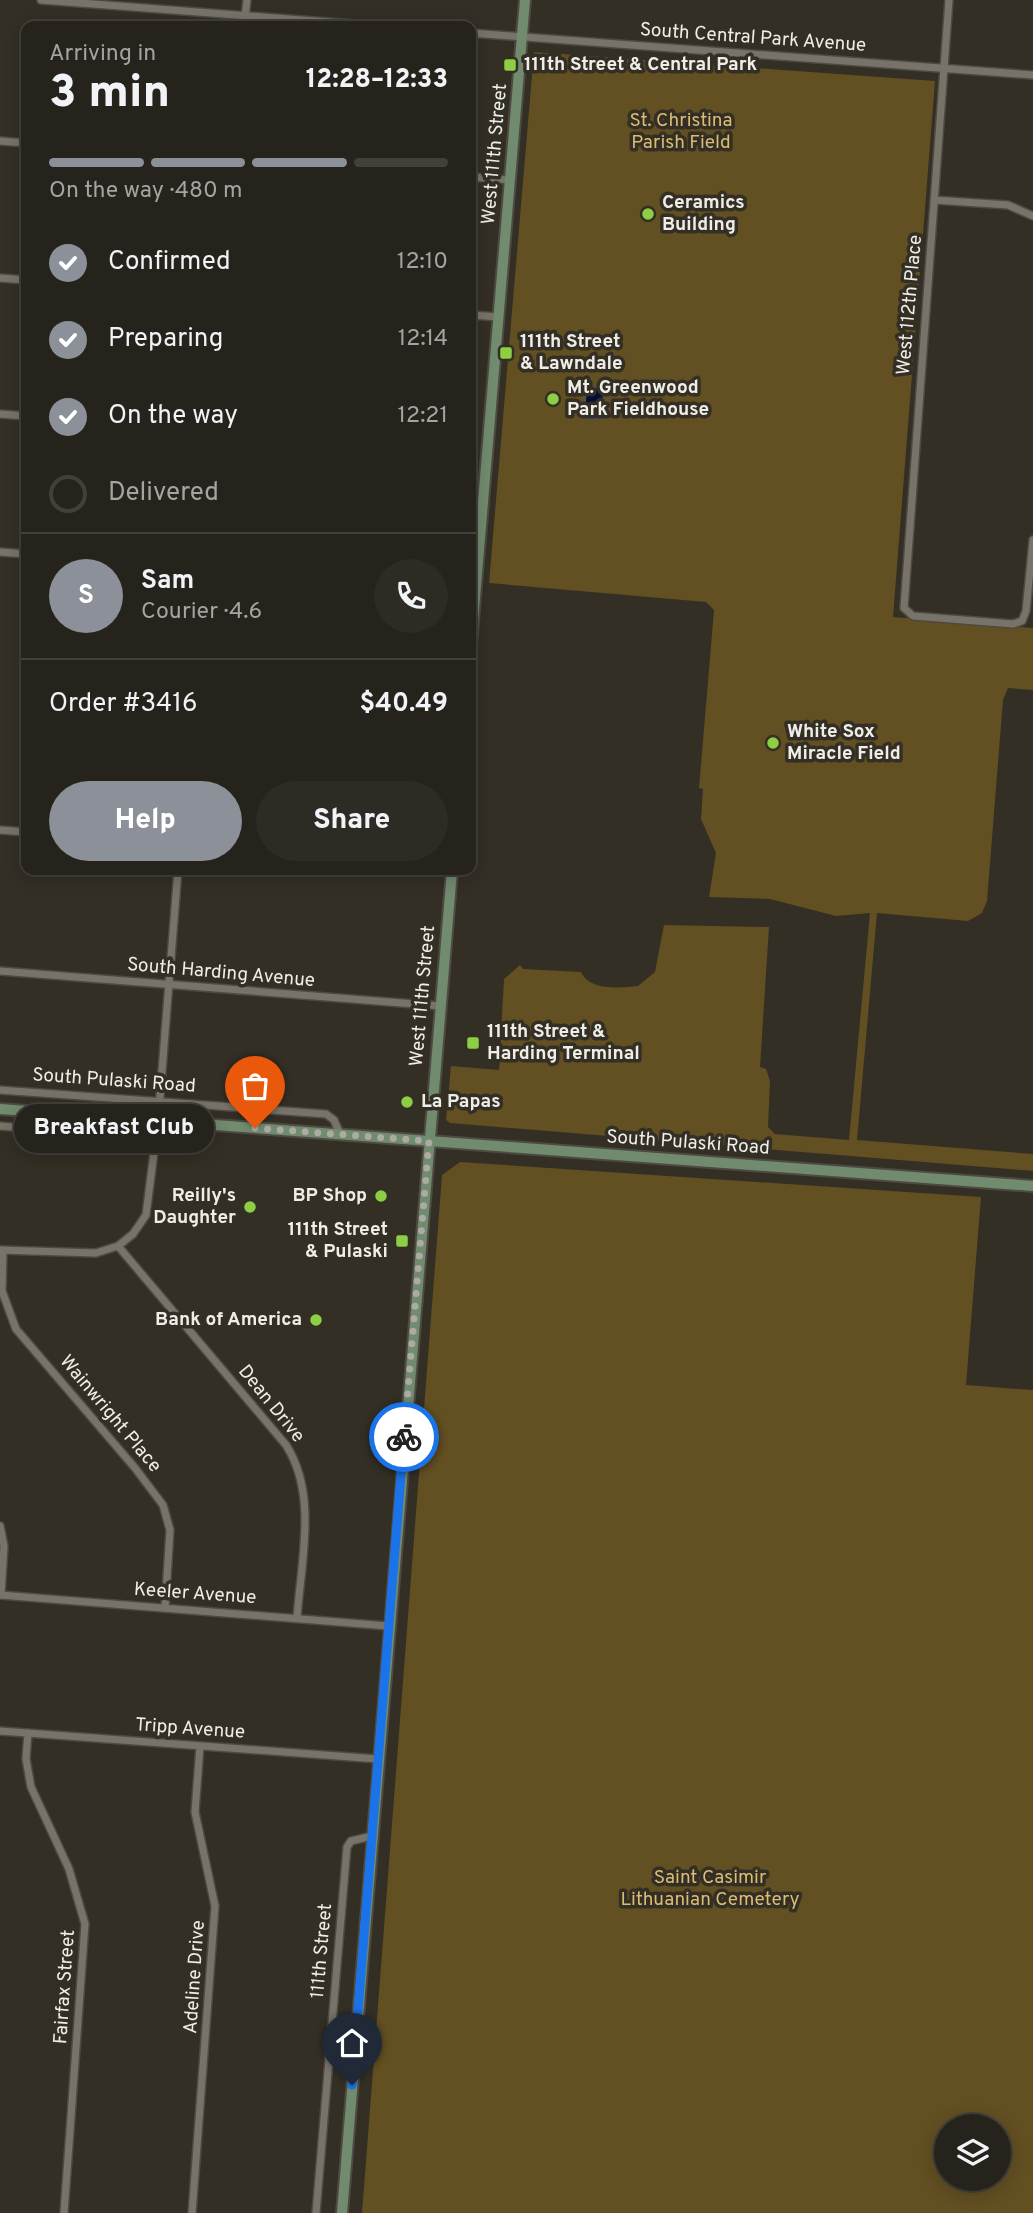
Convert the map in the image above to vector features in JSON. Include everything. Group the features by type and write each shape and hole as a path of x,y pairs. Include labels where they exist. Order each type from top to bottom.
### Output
{"main road":[{"name":"West 111th Street","path":"476,586 525,0"},
{"name":"West 111th Street","path":"342,2213 452,875"},
{"name":"South Pulaski Road","path":"0,1109 1033,1186"}],"street":[{"path":"41,0 312,21"},
{"path":"244,21 247,0"},
{"name":"West 112th Place","path":"949,0 903,600 906,611 914,616 1013,624 1022,621 1026,611 1032,570"},
{"name":"South Central Park Avenue","path":"476,33 1033,75"},
{"path":"0,141 21,143"},
{"path":"476,177 510,180"},
{"path":"934,200 1008,205 1033,216"},
{"path":"0,278 21,280"},
{"path":"476,315 499,317"},
{"path":"0,414 21,416"},
{"path":"1032,570 1033,540"},
{"path":"0,552 21,554"},
{"path":"0,831 21,832"},
{"path":"1,1250 75,1254 118,1246 133,1234 146,1215 158,1121 178,875"},
{"name":"South Harding Avenue","path":"0,971 440,1006"},
{"name":"South Pulaski Road","path":"0,1090 326,1114 334,1120 340,1134"},
{"name":"South Pulaski Road","path":"0,1126 111,1135 126,1131 131,1119"},
{"name":"Dean Drive","path":"118,1246 286,1445 297,1464 305,1507 297,1618"},
{"name":"Wainwright Place","path":"1,1250 2,1291 16,1329 135,1468 163,1505 170,1530 165,1608"},
{"path":"0,1526 4,1546 0,1595"},
{"name":"Keeler Avenue","path":"0,1595 388,1626"},
{"name":"Tripp Avenue","path":"0,1731 378,1759"},
{"name":"Fairfax Street","path":"28,1733 27,1772 31,1787 69,1869 85,1924 64,2213"},
{"name":"Adeline Drive","path":"192,2213 215,1906 195,1812 200,1746"},
{"name":"111th Street","path":"316,2213 347,1847 351,1841 372,1836"}],"green space":[{"name":"St. Christina Parish Field","path":"534,52 935,81 893,617 1033,628 1033,690 1008,688 1003,700 987,901 982,913 968,921 877,913 857,1140 1033,1154 1033,1171 450,1123 446,1120 451,1066 499,1070 504,979 520,965 523,969 581,972 591,982 606,987 638,986 655,972 664,925 769,927 760,1067 766,1069 770,1081 768,1127 775,1134 849,1140 870,913 836,916 770,899 709,897 716,853 701,819 703,789 699,788 714,610 706,602 489,583"},
{"name":"Saint Casimir Lithuanian Cemetery","path":"460,1162 981,1197 966,1385 1033,1390 1033,2213 362,2213 442,1175"}],"water":[{"path":"586,387 604,388 602,419 584,418"}],"way so far":[{"path":"255,1128 429,1141 404,1437"}],"place":[{"name":"111th Street & Central Park","path":"510,65"},
{"name":"Ceramics Building","path":"648,214"},
{"name":"111th Street & Lawndale","path":"506,353"},
{"name":"Mt. Greenwood Park Fieldhouse","path":"553,399"},
{"name":"White Sox Miracle Field","path":"773,743"},
{"name":"111th Street & Harding Terminal","path":"473,1043"},
{"name":"La Papas","path":"407,1102"},
{"name":"Breakfast Club","path":"255,1128"},
{"name":"BP Shop","path":"381,1196"},
{"name":"Reilly's Daughter","path":"250,1207"},
{"name":"111th Street & Pulaski","path":"402,1241"},
{"name":"Bank of America","path":"316,1320"}],"route":[{"path":"352,2085 404,1437"}]}
